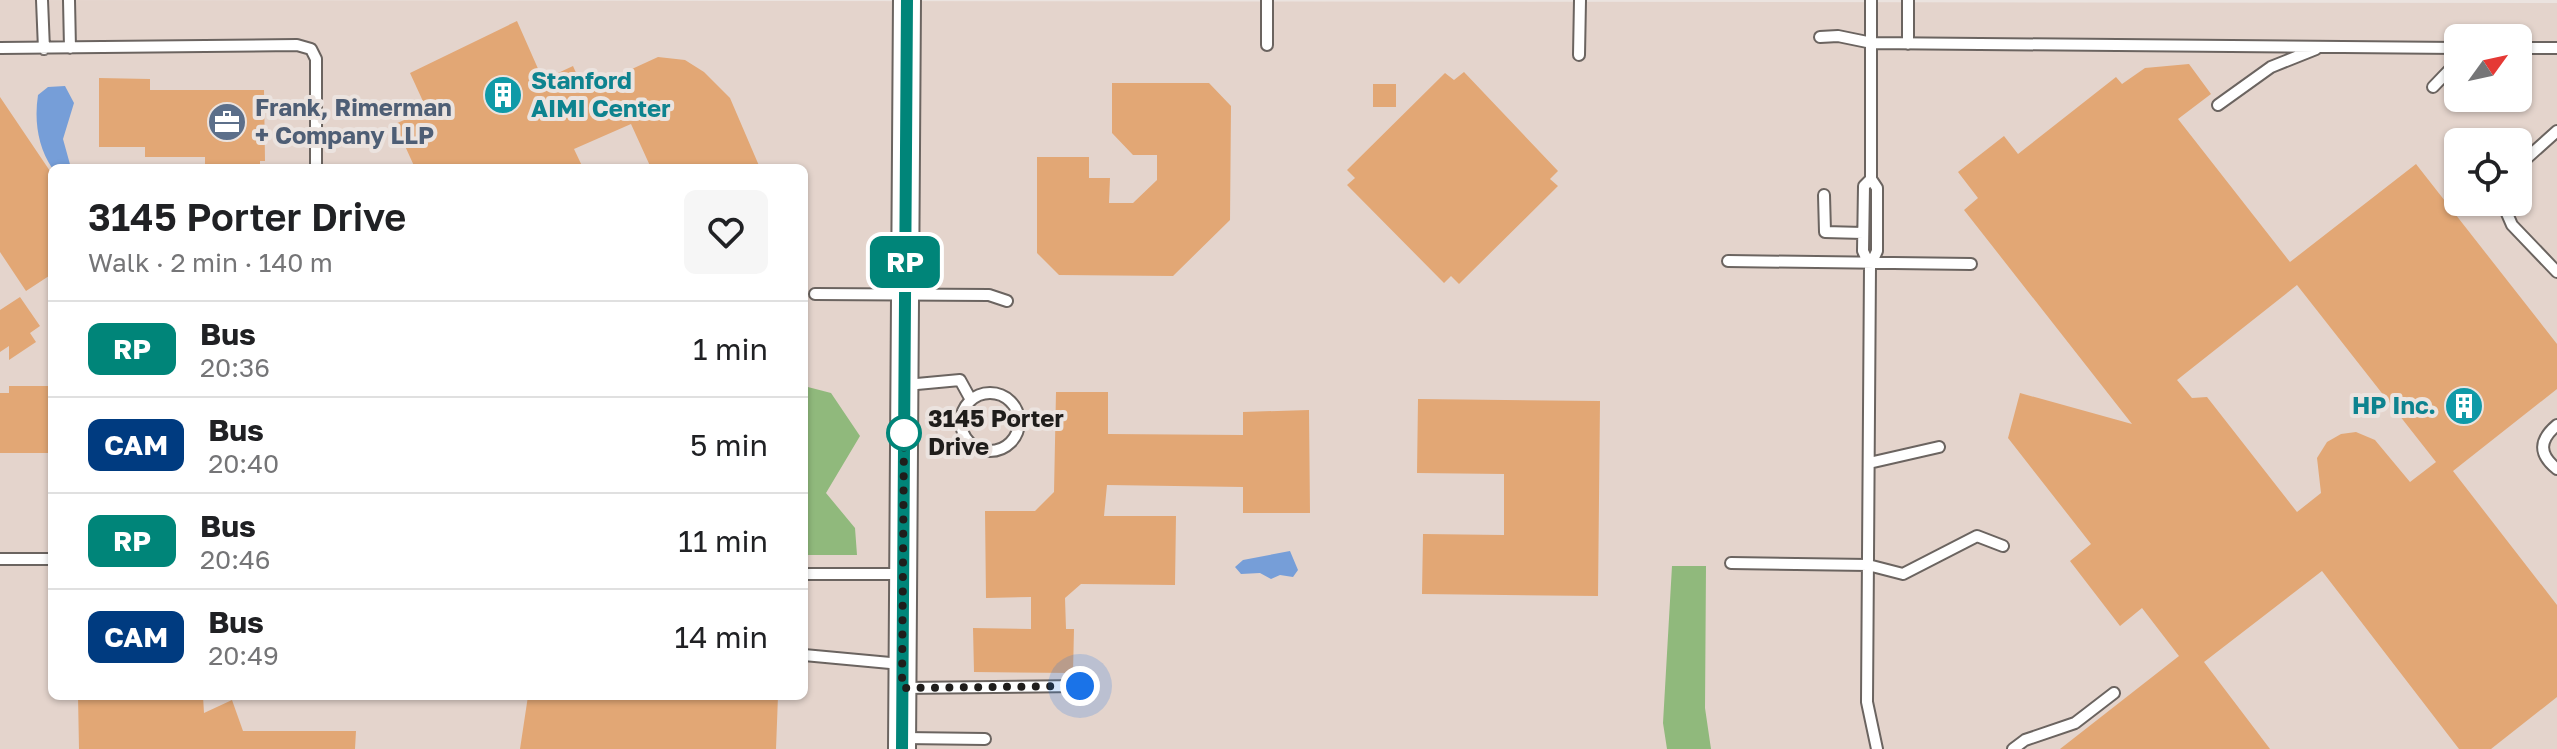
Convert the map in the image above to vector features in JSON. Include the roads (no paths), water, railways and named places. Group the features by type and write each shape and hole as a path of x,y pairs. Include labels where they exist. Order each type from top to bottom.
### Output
{"street":[{"path":"902,743 907,0"}],"lane":[{"path":"42,0 44,49"},
{"path":"69,0 70,48"},
{"path":"1267,0 1267,45"},
{"path":"1579,55 1580,0"},
{"path":"1871,0 1871,179 1877,188 1877,251 1870,266 1867,702 1877,749"},
{"path":"1908,0 1908,44"},
{"path":"1820,37 1838,36 1872,43 1908,44 2444,48"},
{"path":"0,48 297,45 311,49 316,59 316,164"},
{"path":"2218,105 2271,67 2332,46"},
{"path":"2532,48 2557,48"},
{"path":"2433,87 2444,76"},
{"path":"2532,153 2557,131"},
{"path":"1870,266 1863,251 1863,233 1864,186 1871,179"},
{"path":"1824,195 1825,232 1863,233"},
{"path":"2508,216 2512,225 2557,272"},
{"path":"1728,261 1870,266 1971,264"},
{"path":"815,294 989,295 1007,301"},
{"path":"904,385 960,380 971,400"},
{"path":"993,393 1013,404 1020,426 1006,447 987,452 970,444 964,436 961,417 971,400 993,393"},
{"path":"2557,425 2546,434 2542,446 2545,458 2557,469"},
{"path":"1869,463 1939,447"},
{"path":"1731,563 1868,565 1903,574 1977,536 2003,546"},
{"path":"0,559 48,559"},
{"path":"808,574 902,574"},
{"path":"808,656 902,676 1080,686"},
{"path":"2013,749 2025,740 2075,723 2114,693"},
{"path":"902,743 985,739"}],"water":[{"path":"65,86 74,103 63,139 70,164 50,164 43,151 38,133 38,95 48,87"},
{"path":"1290,551 1298,570 1293,577 1280,575 1271,579 1260,573 1241,574 1235,567 1243,560"}],"place":[{"name":"Stanford AIMI Center","path":"503,95"},
{"name":"Frank, Rimerman + Company LLP","path":"227,122"},
{"name":"HP Inc.","path":"2464,406"},
{"name":"3145 Porter Drive","path":"904,433"}]}
